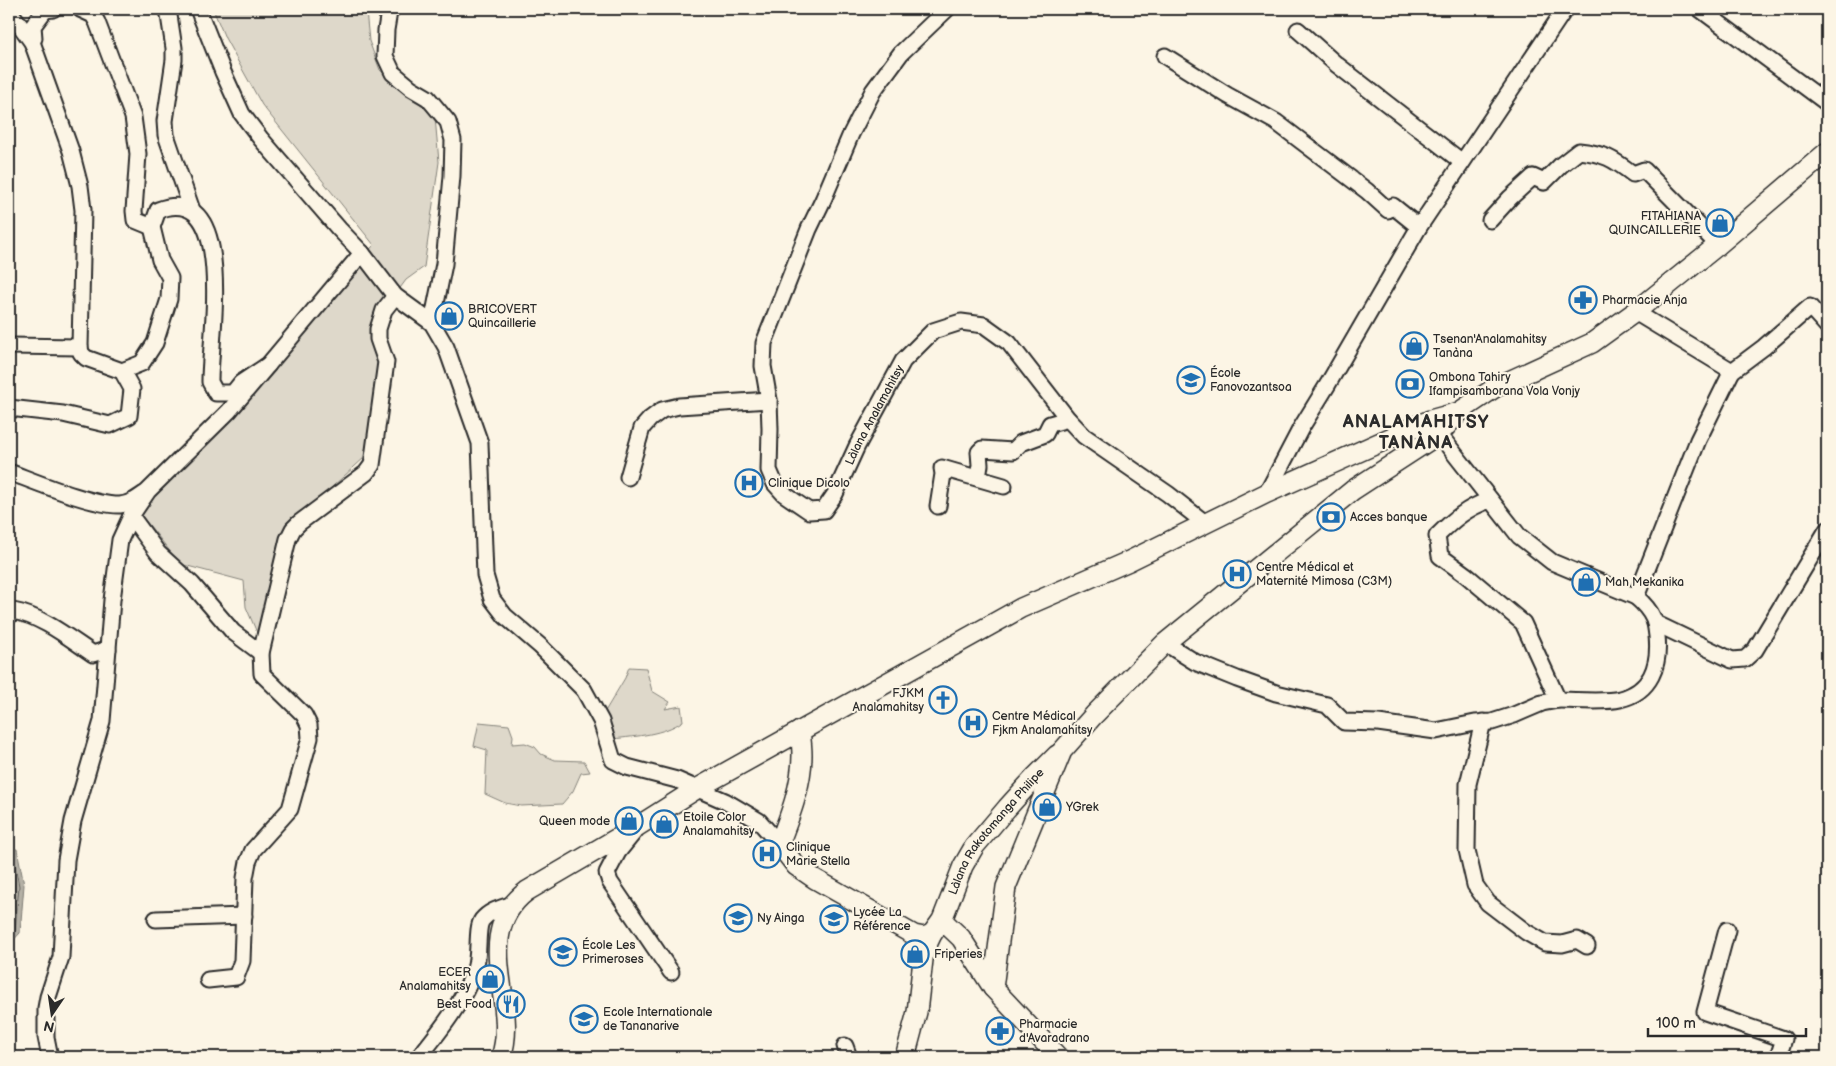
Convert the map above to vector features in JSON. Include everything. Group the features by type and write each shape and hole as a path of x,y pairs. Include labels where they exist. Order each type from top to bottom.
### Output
{"main road":[{"path":"501,1057 504,1049 505,1022 497,951 504,919 513,904 527,891 638,826 698,788 1021,608 1129,562 1266,493 1392,437 1434,427 1496,387 1592,343 1635,312 1826,159"},
{"name":"Làlana Rakotomanga Philipe","path":"905,1057 917,1012 924,951 937,927 963,866 974,847 1031,781 1165,643 1353,490 1404,456 1434,427"},
{"path":"1392,437 1404,456"},
{"path":"1357,453 1374,476"},
{"path":"800,732 802,756 800,773 788,820 779,844 796,866 815,879 914,935 924,937 937,927 961,938 993,988 1058,1057"},
{"path":"993,988 1006,887 1062,750"}],"street":[{"path":"32,42 34,26 45,10 53,9"},
{"path":"80,9 93,15 97,22 133,117 138,154 135,220 152,227"},
{"path":"168,9 174,60 166,135 192,210 205,230 214,256 216,285 210,374 212,388 216,393 233,393 241,383 268,365"},
{"path":"198,9 242,114 274,154 362,253 396,296 432,323 446,347 480,443 486,575 492,599 505,616 540,646 584,690 601,721 613,760 627,767 677,780 725,801 759,821 779,844"},
{"path":"392,9 389,12 384,56 393,72 411,88 428,98 448,122 453,140 452,176 444,264 432,323"},
{"name":"Làlana Analamahitsy","path":"947,9 901,53 873,91 851,134 809,229 764,343 763,366 769,400 769,470 775,484 784,494 809,511 824,510 829,504 857,446 904,361 933,331 961,322 984,325 1009,344 1068,419 1084,436 1168,494 1204,523"},
{"path":"1266,493 1300,428 1328,384 1419,227 1565,9"},
{"path":"1700,9 1827,103"},
{"path":"9,10 32,42 70,151 82,199 80,347 81,353 86,358 122,371 142,364 155,344 169,299 170,278 160,260 152,227 158,210 174,206 192,210"},
{"path":"1298,30 1336,64 1462,162"},
{"path":"1165,56 1226,95 1276,122 1367,191 1388,210 1393,206 1419,227"},
{"path":"1490,220 1533,177 1544,182 1579,151 1600,153 1633,174 1644,170 1718,245"},
{"path":"9,472 86,499 120,505 132,502 148,491 229,411 362,253"},
{"path":"208,980 236,977 242,961 244,878 248,862 253,850 290,809 310,738 309,725 304,715 262,674 262,653 288,538 293,529 366,473 372,465 386,362 378,340 378,330 384,310 396,296"},
{"path":"1636,597 1698,440 1732,370 1764,347 1810,307 1827,326"},
{"path":"1635,312 1732,370"},
{"path":"9,346 80,347"},
{"path":"9,408 63,414 110,425 129,416 132,389 122,371"},
{"path":"628,477 642,428 662,410 679,406 769,400"},
{"path":"978,478 979,452 982,449 1013,451 1021,443 1046,434 1050,424 1068,419"},
{"path":"1165,643 1195,662 1237,679 1276,693 1327,705 1344,722 1436,731 1514,715 1542,703 1558,700 1619,700 1635,694 1650,679 1657,665 1659,651 1656,623 1645,606 1636,597 1552,562 1519,536 1434,427"},
{"path":"938,506 943,474 942,468 1004,486"},
{"path":"50,1057 46,1037 46,1008 60,957 66,860 73,821 102,721 117,557 120,540 131,516 148,491"},
{"path":"1490,500 1475,505 1456,517 1437,536 1440,556 1466,575 1523,623 1558,700"},
{"path":"131,516 158,553 192,584 233,632 262,653"},
{"path":"1656,623 1732,660 1745,659 1755,650 1827,530"},
{"path":"9,616 14,611 26,613 93,654 108,649"},
{"path":"1483,722 1468,784 1467,850 1475,885 1488,903 1526,932 1545,943 1562,944 1577,940 1586,946"},
{"path":"638,826 618,852 607,873 610,882 671,972"},
{"path":"419,1057 470,982 479,952 479,928 482,920 493,911 513,904"},
{"path":"156,919 244,916"},
{"path":"1727,930 1705,1012 1784,1039 1778,1057"}],"shaded area":[{"path":"213,9 364,9 366,11 369,41 380,70 435,117 439,162 424,267 406,280 379,317 377,389 365,457 286,529 261,642 246,607 244,581 180,564 138,511 301,324 374,245 262,105 225,38"},
{"path":"629,667 646,668 652,691 670,702 665,709 681,706 683,721 658,732 613,739 604,713 625,678"},
{"path":"479,722 509,725 513,736 512,744 525,743 535,747 541,754 555,760 584,761 590,772 581,773 573,791 562,804 521,806 505,803 485,794 487,750 474,746"}],"water":[{"path":"9,849 17,849 24,885 20,933 9,945"}],"place":[{"name":"FITAHIANA QUINCAILLERIE","path":"1720,223"},
{"name":"Pharmacie Anja","path":"1583,300"},
{"name":"BRICOVERT Quincaillerie","path":"449,316"},
{"name":"Tsenan'Analamahitsy Tanàna","path":"1414,346"},
{"name":"École Fanovozantsoa","path":"1191,380"},
{"name":"Ombona Tahiry Ifampisamborana Vola Vonjy","path":"1410,384"},
{"name":"Clinique Dicolo","path":"749,483"},
{"name":"Acces banque","path":"1331,517"},
{"name":"Centre Médical et Maternité Mimosa (C3M)","path":"1237,574"},
{"name":"Mah Mekanika","path":"1586,582"},
{"name":"FJKM Analamahitsy","path":"943,700"},
{"name":"Centre Médical Fjkm Analamahitsy","path":"973,723"},
{"name":"YGrek","path":"1047,807"},
{"name":"Queen mode","path":"629,821"},
{"name":"Etoile Color Analamahitsy","path":"664,824"},
{"name":"Clinique Marie Stella","path":"767,854"},
{"name":"Ny Ainga","path":"738,918"},
{"name":"Lycée La Référence","path":"834,919"},
{"name":"École Les Primeroses","path":"563,952"},
{"name":"Friperies","path":"915,954"},
{"name":"ECER Analamahitsy","path":"490,979"},
{"name":"Best Food","path":"511,1004"},
{"name":"Ecole Internationale de Tananarive","path":"584,1019"},
{"name":"Pharmacie d'Avaradrano","path":"1000,1031"}],"district":[{"name":"ANALAMAHITSY TANÀNA","path":"1416,432"}]}
